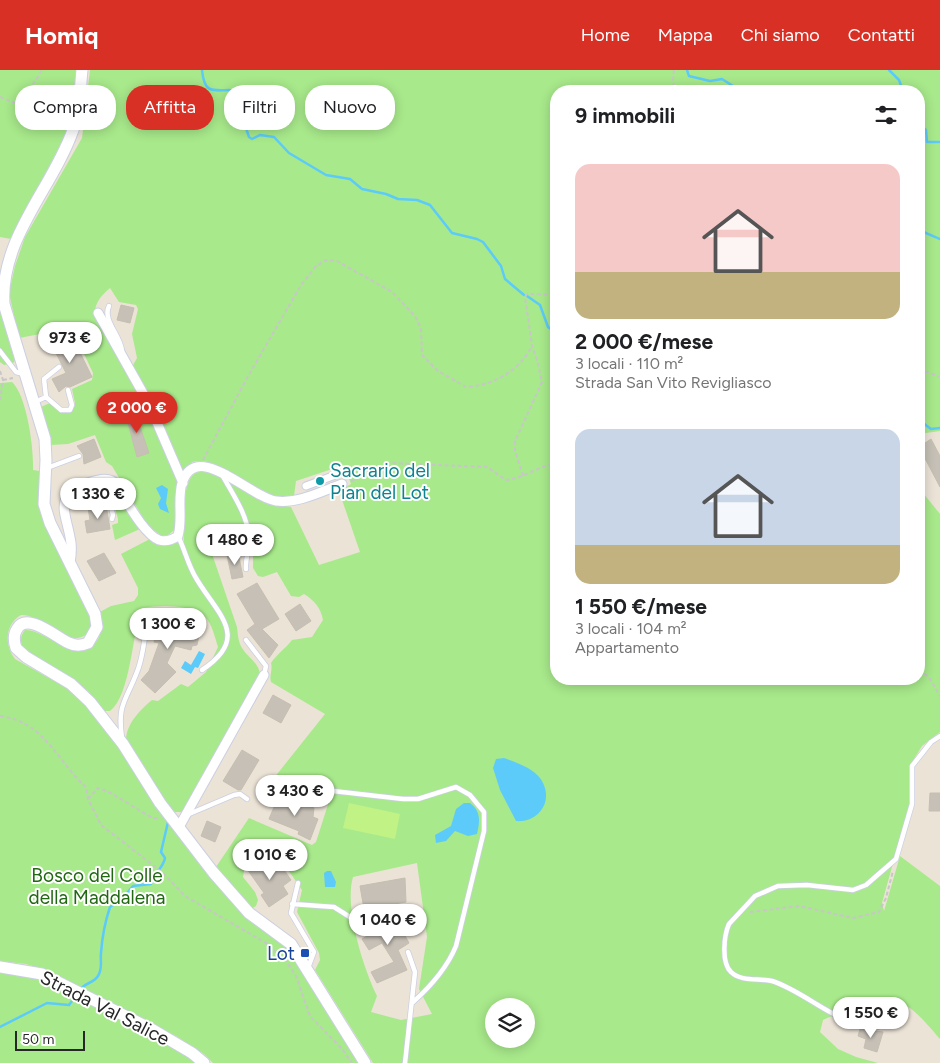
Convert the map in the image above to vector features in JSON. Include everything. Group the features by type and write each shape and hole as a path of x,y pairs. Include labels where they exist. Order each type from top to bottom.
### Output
{"street":[{"path":"82,70 74,130 25,222 7,262 4,275 4,304 45,439 44,504 50,523 95,614 97,627 92,638 83,645 70,644 35,624 25,623 15,632 16,648 81,692 123,744 170,816 237,900 249,913 291,944 308,968 365,1063"},
{"path":"70,563 72,546 64,515 66,497 74,489 96,480 109,479 114,482 153,536 167,541 178,536 180,528 182,483 149,404 98,313"},
{"path":"182,483 194,468 207,465 267,499 276,501 293,501 342,484"},
{"path":"306,486 338,474"},
{"path":"179,827 264,675"},
{"name":"Strada Val Salice","path":"0,967 42,974 153,1030 192,1053 204,1063"}],"lane":[{"path":"109,306 107,311 108,317 122,348 122,355"},
{"path":"0,351 16,372 26,374"},
{"path":"58,367 44,379 46,397 61,410 70,410 72,405 68,390"},
{"path":"35,402 46,397"},
{"path":"46,469 79,456"},
{"path":"220,472 242,510 247,526 249,547 246,569"},
{"path":"109,479 106,487 112,519"},
{"path":"178,536 196,577 226,624 225,648 213,662 202,670"},
{"path":"123,744 120,713 123,700 137,672 148,615"},
{"path":"246,640 266,666 264,675"},
{"path":"878,1028 851,1022 771,981 746,978 733,974 729,971 725,958 726,930 729,924 755,896 778,886 807,886 853,890 860,888 896,859 912,804 912,766 940,736"},
{"path":"333,791 418,799 456,787 470,795 484,812 482,839 456,946 450,959 421,995 412,1003"},
{"path":"185,816 234,795 240,794 247,799"},
{"path":"298,883 291,913 314,952 308,968"},
{"path":"292,904 334,907 353,918 382,914"},
{"path":"405,1063 415,972 408,952"}],"path":[{"path":"0,97 20,105 42,70"},
{"path":"674,70 674,85"},
{"path":"201,465 247,378 301,285 316,266 326,260 337,261 392,292 415,316 421,328 422,355 438,371 466,386 489,382 510,373 524,360 532,346"},
{"path":"523,477 515,451 516,441 542,382 538,360 532,346 525,297 527,294 534,293 550,294"},
{"path":"0,371 4,380 0,400"},
{"path":"925,372 940,377"},
{"path":"342,484 390,463 487,467 506,480 523,477 542,465 550,464"},
{"path":"925,674 929,677 940,696"},
{"path":"0,716 16,718 41,734 77,779 86,787 88,799 101,825 156,867 185,896 266,943 286,961 296,976 310,1016 343,1050 352,1063"},
{"path":"88,799 98,788 105,790 153,818 170,816"},
{"path":"740,914 799,906 854,918 879,912 886,898 896,859"}],"green space":[{"path":"0,70 76,70 75,85 15,85 15,130 67,130 11,239 0,237"},
{"path":"90,70 940,70 940,431 925,433 925,85 550,85 550,685 925,685 925,495 940,514 940,732 922,746 909,767 911,798 882,903 884,911 900,856 940,886 940,1039 910,1008 886,1002 853,1008 823,1020 820,1032 838,1049 856,1057 878,1063 373,1063 315,970 320,960 319,953 297,912 302,890 282,861 274,863 271,857 260,854 245,865 243,877 255,892 258,900 256,906 251,909 216,867 249,818 312,845 316,842 332,792 275,785 274,778 325,714 271,682 270,677 271,663 276,657 292,640 312,637 323,620 321,612 311,599 304,594 299,597 291,596 277,572 263,577 258,576 253,568 253,549 211,551 237,627 238,638 244,652 258,668 260,676 182,812 172,812 126,743 126,736 130,724 152,700 158,701 181,684 188,687 206,672 218,647 211,627 205,617 191,610 175,606 142,608 127,678 117,703 110,711 104,711 88,691 23,648 21,641 21,636 25,630 43,635 71,649 80,650 88,648 96,642 101,624 98,613 111,606 134,601 138,595 138,588 121,554 150,539 162,545 184,542 185,495 190,480 200,471 209,471 266,503 291,507 319,565 360,552 339,491 351,484 344,465 296,481 294,496 280,497 254,488 217,465 204,461 192,462 183,474 132,367 137,358 132,334 138,309 136,305 119,302 110,288 99,300 95,316 151,414 177,481 177,528 168,535 162,536 148,526 112,466 106,462 95,435 68,444 50,445 41,407 50,403 60,412 71,411 75,403 72,389 92,380 93,373 72,328 19,338 9,293 15,266 25,237 82,138 83,130 116,130 116,85 88,85","holes":["417,863 427,937 419,989 432,1014 401,1020 371,1012 377,996 356,937 351,904 353,877"]},
{"path":"0,310 16,360 13,363 4,365 0,362"},
{"name":"Bosco del Colle della Maddalena","path":"12,382 26,410 31,437 33,470 40,471 41,491 90,613 92,629 84,636 75,638 66,636 30,616 21,615 9,629 8,641 11,653 15,659 72,691 83,701 107,730 153,800 286,945 360,1063 213,1063 204,1054 176,1036 45,970 26,964 0,961 0,383"},
{"path":"112,487 140,529 115,540 112,525 118,523 118,519 110,491"},
{"path":"349,803 400,814 395,839 343,828"},
{"path":"0,973 29,976 46,981 178,1049 198,1063 0,1063"}],"water":[{"path":"162,485 168,489 166,503 169,513 160,509 158,504 161,498 156,488"},
{"path":"199,651 205,654 198,668 195,667 191,674 181,668 185,661 191,665"},
{"path":"504,758 531,770 540,778 546,790 546,798 541,810 530,819 516,821 500,790 493,768 496,759"},
{"path":"464,803 470,803 478,813 477,834 468,836 455,831 446,841 436,843 435,835 451,826 456,809"},
{"path":"331,871 336,882 335,887 325,887 324,873"}],"building":[{"path":"121,305 134,308 130,323 117,320"},
{"path":"72,336 92,377 70,387 66,386 59,392 52,379 66,373 52,345"},
{"path":"134,409 149,453 137,457 125,412"},
{"path":"94,439 101,457 84,464 83,454 77,446"},
{"path":"931,439 940,456 940,487 925,458 925,443"},
{"path":"106,505 110,529 87,533 85,521 90,520 88,508"},
{"path":"104,553 116,573 99,581 87,561"},
{"path":"238,553 243,577 232,579 227,555"},
{"path":"257,583 279,619 262,629 278,645 269,658 247,630 255,624 237,594"},
{"path":"300,604 311,621 296,631 285,614"},
{"path":"160,615 176,619 175,625 200,630 197,645 192,646 191,650 175,646 167,663 176,672 155,693 141,680 149,671 159,643 154,642 157,630 153,629 155,620 159,621"},
{"path":"273,695 291,705 281,723 263,713"},
{"path":"242,750 259,760 241,790 238,790 223,781"},
{"path":"930,793 940,793 940,811 929,811"},
{"path":"277,800 289,805 291,801 294,803 296,800 314,808 313,817 318,819 310,840 298,834 299,831 269,819"},
{"path":"207,821 221,827 215,842 201,836"},
{"path":"264,857 272,869 280,864 291,880 283,886 288,894 269,907 261,895 264,893 247,869"},
{"path":"405,878 406,902 364,909 360,886"},
{"path":"392,912 409,943 398,950 407,970 377,983 371,972 394,962 382,943 369,950 362,939 381,928 377,921"},
{"path":"860,1029 883,1032 877,1052 864,1048 866,1039 858,1036"}],"waterway":[{"path":"202,70 204,83 209,89 230,90 232,93 230,107 246,128 249,137 252,139 260,135 274,137 289,153 326,175 350,179 362,189 386,194 398,199 417,200 430,205 452,233 483,242 501,266 505,279 524,295"},
{"path":"687,70 689,76 710,81 722,79 732,85"},
{"path":"889,70 899,80 901,85"},
{"path":"925,129 927,142 940,142"},
{"path":"925,233 940,239"},
{"path":"527,296 540,305 550,328"},
{"path":"925,424 931,429 940,428"},
{"path":"80,990 96,979 100,973 103,936 110,907 121,900 133,886 151,884 162,865 165,858 161,852 168,822"},
{"path":"0,1027 47,1003 69,1005 77,994"}],"place":[{"name":"Sacrario del Pian del Lot","path":"320,481"},
{"name":"Lot","path":"305,953"}]}
